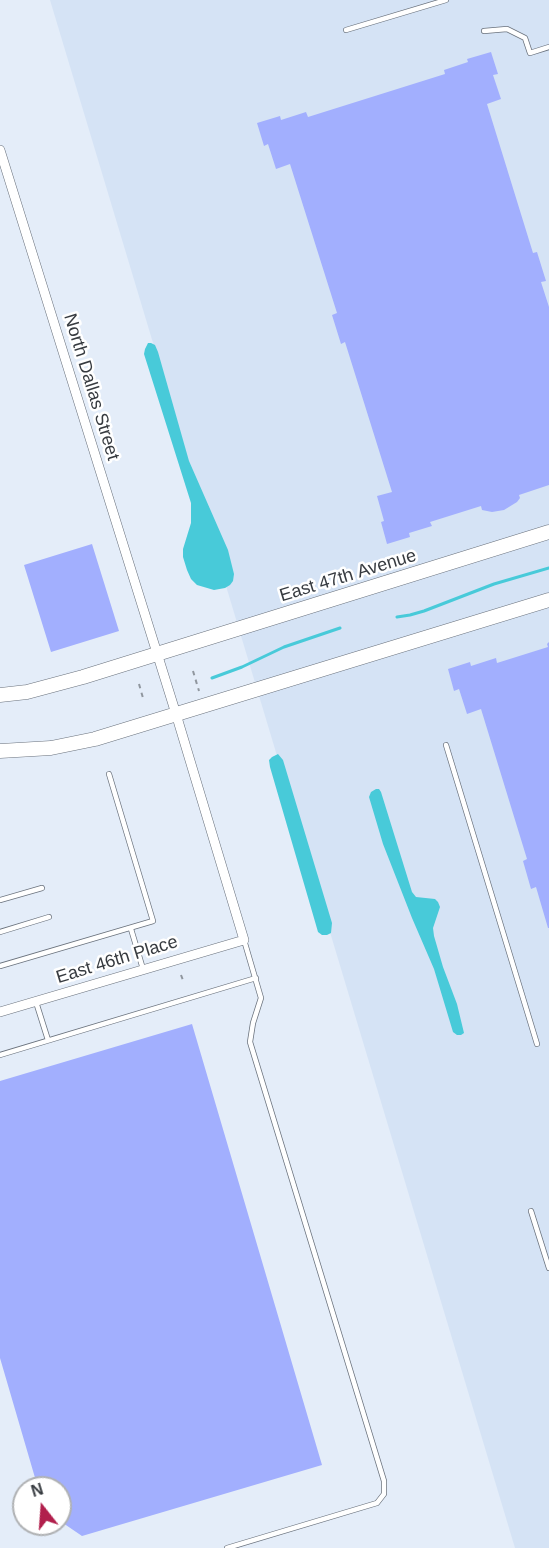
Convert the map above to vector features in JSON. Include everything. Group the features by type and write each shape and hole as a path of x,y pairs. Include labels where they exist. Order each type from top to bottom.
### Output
{"main road":[{"name":"East 47th Avenue","path":"0,695 48,687 549,532"},
{"path":"0,751 37,750 80,743 549,600"}],"street":[{"name":"North Dallas Street","path":"0,150 3,172 157,654"},
{"path":"157,654 244,940"},
{"name":"East 46th Place","path":"0,1012 244,940"}],"lane":[{"path":"346,30 446,0"},
{"path":"484,31 507,29 525,39 530,53 549,47"},
{"path":"446,745 537,1044"},
{"path":"0,966 153,921 109,774"},
{"path":"0,900 42,888"},
{"path":"0,932 49,917"},
{"path":"131,928 144,970"},
{"path":"227,1548 377,1503 384,1494 384,1480 250,1042 261,998 244,940"},
{"path":"0,1055 256,978"},
{"path":"36,1002 48,1041"},
{"path":"531,1211 549,1268"}],"path":[{"path":"193,671 199,691"},
{"path":"139,684 143,698"},
{"path":"181,975 184,983"}],"shaded area":[{"path":"50,0 549,0 549,1548 515,1548"}],"water":[{"path":"148,343 155,345 158,352 189,461 228,550 234,574 233,581 225,588 214,590 197,585 187,570 183,549 191,523 191,503 144,354"},
{"path":"278,754 283,760 332,923 331,933 327,935 318,932 270,767 269,760"},
{"path":"376,789 381,792 412,892 416,897 435,899 440,907 433,928 434,936 457,1004 464,1033 461,1035 453,1032 434,969 383,844 369,797"}],"building":[{"path":"491,52 498,74 493,75 501,99 487,104 533,253 537,252 546,281 541,282 549,307 549,485 519,495 517,502 504,510 492,512 482,510 481,506 430,522 432,526 409,533 410,537 387,544 377,496 392,492 345,342 341,344 332,315 337,313 290,164 276,169 268,144 264,146 257,123 280,116 281,120 306,112 308,117 445,74 444,70 468,62 467,59"},
{"path":"92,544 119,631 51,652 24,565"},
{"path":"549,642 548,928 536,887 531,889 523,861 527,859 481,709 467,714 459,689 454,691 448,669 470,662 471,666 496,658 497,663 548,647"},
{"path":"192,1024 322,1465 82,1536 72,1529 72,1476 34,1476 0,1358 0,1081"}],"waterway":[{"path":"397,617 424,611 494,584 549,568"},
{"path":"212,678 284,647 340,628"}]}
